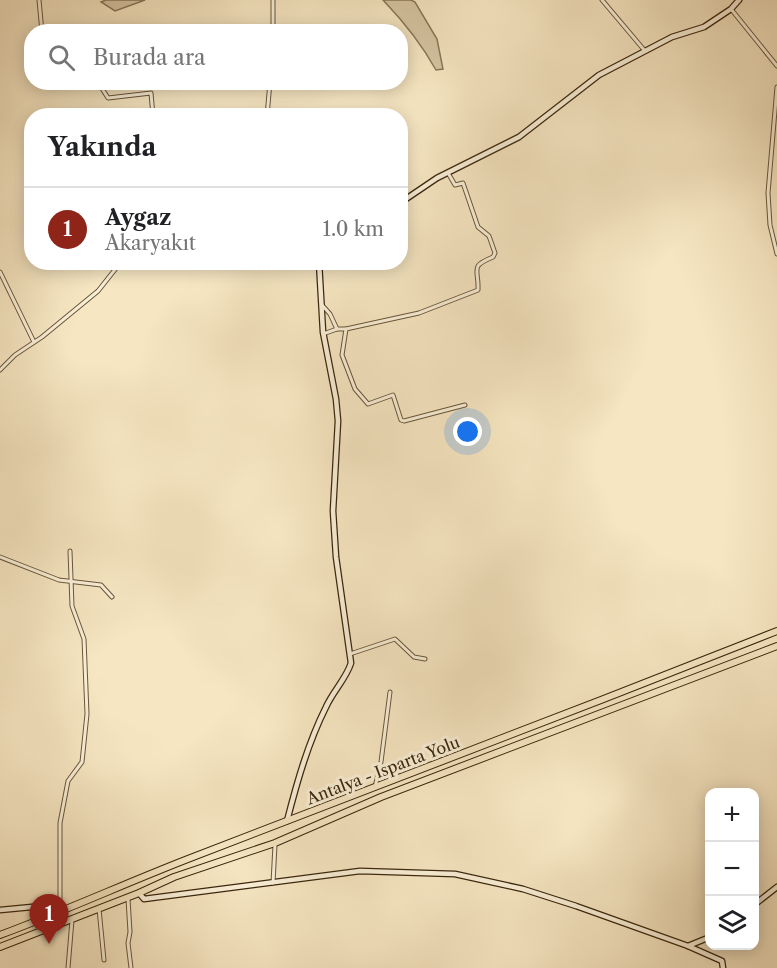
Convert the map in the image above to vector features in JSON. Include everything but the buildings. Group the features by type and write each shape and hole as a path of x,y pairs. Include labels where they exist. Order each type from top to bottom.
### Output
{"highway":[{"name":"Antalya - Isparta Yolu","path":"0,935 190,858 375,789 777,632"},
{"name":"Antalya - Isparta Yolu","path":"0,947 140,893 174,877 275,843 381,797 777,646"}],"street":[{"path":"39,0 41,24"},
{"path":"273,0 273,24"},
{"path":"602,0 645,51"},
{"path":"408,198 448,173 519,137 598,75 672,37 704,27 731,9 736,1"},
{"path":"731,9 777,66"},
{"path":"777,87 768,193 770,225 777,254"},
{"path":"102,90 108,98 151,93 152,108"},
{"path":"268,108 269,90"},
{"path":"323,334 337,328 346,329 419,313 478,290 475,268 477,264 494,257 495,253 489,236 478,226 463,183 455,185 448,173"},
{"path":"0,370 15,355 98,291 115,270"},
{"path":"287,821 312,737 327,704 348,672 351,663 336,557 333,512 338,421 323,334 319,270"},
{"path":"0,272 34,342"},
{"path":"321,304 330,314 337,328"},
{"path":"346,329 342,355 355,389 368,405 393,395 401,420 465,405"},
{"path":"0,910 62,909 60,823 68,781 82,762 87,714 84,639 72,606 70,551"},
{"path":"0,557 59,580 101,585 112,597"},
{"path":"350,654 394,639 414,657 425,659"},
{"path":"375,789 381,762 390,692"},
{"path":"273,883 275,843"},
{"path":"140,893 144,899 360,871 455,874 523,889 688,946 722,961 723,968"},
{"path":"759,901 777,887"},
{"path":"128,897 130,932 128,943 131,968"},
{"path":"99,909 104,960"},
{"path":"68,968 72,920"},
{"path":"688,946 705,939"}],"shaded area":[{"path":"145,0 115,11 101,2"},
{"path":"383,0 415,2 437,39 443,69 436,70 408,28 408,24 405,24"}],"place":[{"name":"Aygaz","path":"49,944"}]}
